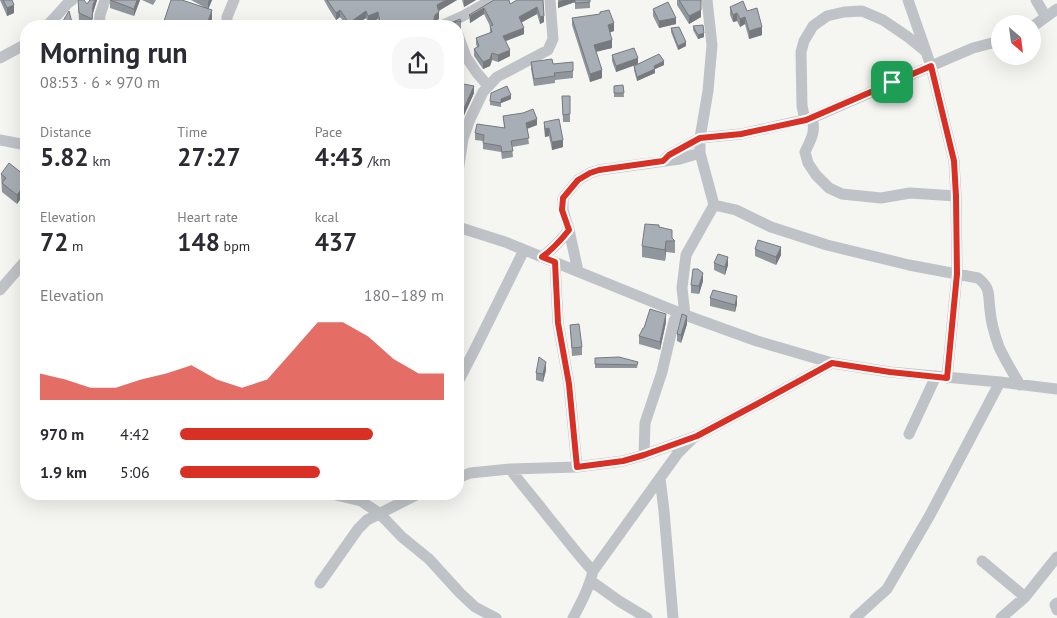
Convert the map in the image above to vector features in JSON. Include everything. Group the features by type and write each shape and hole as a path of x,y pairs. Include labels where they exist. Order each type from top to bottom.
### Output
{"street":[{"path":"52,20 72,0"},
{"path":"101,20 105,0"},
{"path":"227,20 234,0"},
{"path":"460,20 492,0"},
{"path":"464,136 470,119 483,92 488,86 497,77 548,50 553,39 550,0"},
{"path":"644,455 646,423 659,382 674,321 682,314 682,288 686,255 714,205 700,153 700,138 708,91 712,45 707,0"},
{"path":"908,0 931,66 954,161 957,274 941,377 908,434"},
{"path":"1036,0 1046,17"},
{"path":"1041,21 1057,9"},
{"path":"926,51 882,20 862,11 844,12 827,16 814,26 804,41 801,59 803,81 802,106 814,125 813,134 805,152 808,163 816,175 829,188 842,194 881,198 910,193 956,196"},
{"path":"663,161 669,155 700,138 741,134 809,119 973,48 991,43"},
{"path":"0,58 20,47"},
{"path":"464,52 477,73 488,86"},
{"path":"0,140 20,144"},
{"path":"578,272 569,230 562,210 563,198 578,180 599,170 663,161 700,153"},
{"path":"714,205 736,210 771,227 827,245 978,278 984,283 989,294 992,324 1000,347 1020,385"},
{"path":"464,229 505,242 682,314 757,341 832,363 890,372 1057,389"},
{"path":"542,257 560,242 569,230"},
{"path":"464,370 524,250"},
{"path":"555,262 558,323 569,384 577,467"},
{"path":"0,290 20,267"},
{"path":"464,476 470,473 510,469 577,467 623,461 644,455 697,436 832,363"},
{"path":"855,618 887,589 930,515 1000,382"},
{"path":"573,618 592,576 678,453 697,436"},
{"path":"510,469 579,556 592,576 619,601 647,618"},
{"path":"660,478 673,618"},
{"path":"357,500 379,513 402,537 429,559 475,607 496,618"},
{"path":"320,583 358,529 367,520 404,500"},
{"path":"1002,618 1025,597 1057,557"},
{"path":"982,561 1025,597"},
{"path":"1057,603 1055,605 1057,610"}],"building":[{"path":"3,0 12,0 14,5 7,8"},
{"path":"78,0 84,0 87,4 90,0 95,0 92,19 79,13"},
{"path":"110,0 137,0 134,9"},
{"path":"171,0 182,0 212,10 208,20 164,20"},
{"path":"327,0 446,0 437,5 439,12 435,15 434,20 380,20 378,12 368,16 366,11 353,20 347,20 340,10 336,13"},
{"path":"494,0 509,0 510,4 517,0 543,0 544,16 540,17 537,7 519,17 524,28 503,36 510,50 498,55 492,53 490,59 483,62 474,49 479,46 476,38 492,32 490,26 493,25 484,8 469,15"},
{"path":"575,0 590,0 590,2 575,3"},
{"path":"679,0 701,0 701,10 689,16"},
{"path":"743,1 747,11 757,8 762,27 749,31 745,17 740,19 737,13 733,15 730,7"},
{"path":"668,2 676,18 659,21 653,9"},
{"path":"609,10 614,23 608,25 612,40 594,45 602,70 590,74 572,18 600,14 600,12"},
{"path":"69,11 71,20 64,20"},
{"path":"703,25 704,33 698,35 693,26"},
{"path":"679,27 686,42 678,46 671,28"},
{"path":"634,48 638,58 616,66 612,55"},
{"path":"659,54 664,61 654,66 655,69 637,77 634,66"},
{"path":"552,59 553,64 573,62 573,71 554,73 555,76 534,79 531,62"},
{"path":"464,84 474,86 464,108"},
{"path":"623,85 624,93 614,93 614,86"},
{"path":"507,86 511,95 501,99 501,103 490,101 491,93"},
{"path":"562,96 570,96 570,114 563,115"},
{"path":"533,109 537,119 526,123 529,138 511,141 513,151 502,152 501,146 483,143 484,135 475,133 477,124 505,128 503,116 523,113"},
{"path":"559,119 563,140 552,142 549,128 545,129 544,122"},
{"path":"9,163 20,172 20,191 17,195 2,183 6,178 1,174"},
{"path":"645,224 659,225 659,227 672,230 672,238 675,241 666,241 665,250 642,246"},
{"path":"758,240 781,247 776,257 755,249"},
{"path":"718,254 728,257 725,267 714,263"},
{"path":"693,269 698,269 703,273 699,286 691,285"},
{"path":"713,290 737,296 735,305 710,298"},
{"path":"650,309 666,314 660,342 639,336 644,328"},
{"path":"682,314 687,316 681,335 677,334"},
{"path":"579,324 582,347 572,348 570,325"},
{"path":"539,357 546,362 543,374 536,373"},
{"path":"619,357 638,362 637,365 595,364 595,358"}],"route":[{"path":"931,66 954,161 957,274 950,330 947,378 832,363 697,436 623,461 577,467 569,384 558,323 555,262 542,257 560,242 569,230 562,210 563,198 578,180 590,173 599,170 663,161 669,155 700,138 741,134 806,120 892,82 931,66"}]}
